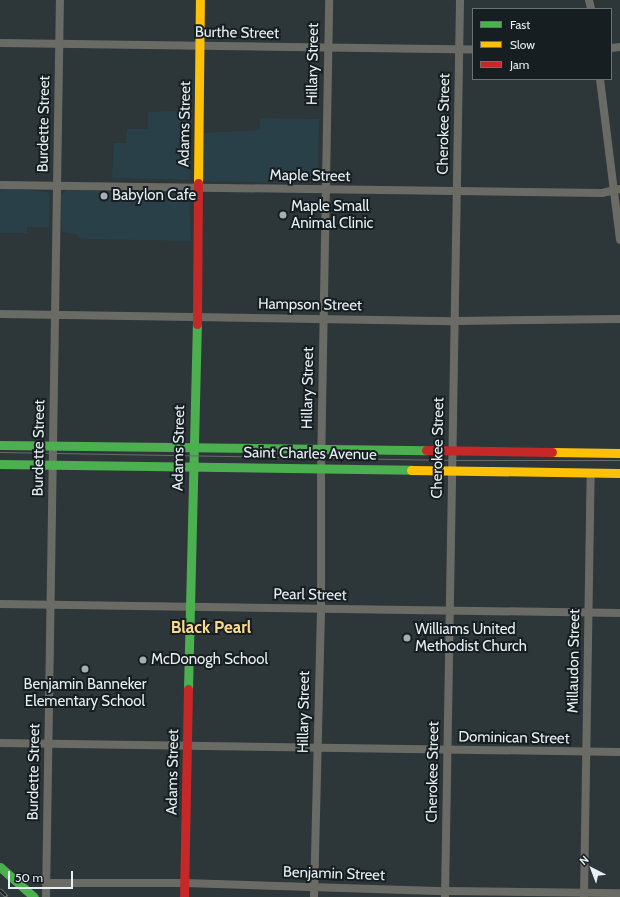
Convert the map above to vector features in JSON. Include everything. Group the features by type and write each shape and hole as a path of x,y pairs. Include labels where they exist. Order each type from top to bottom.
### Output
{"main road":[{"name":"Adams Street","path":"184,897 197,318 200,0"},
{"name":"Saint Charles Avenue","path":"0,445 620,453"},
{"name":"Saint Charles Avenue","path":"0,464 193,465 321,469 620,473"},
{"path":"0,867 34,897"}],"street":[{"name":"Burdette Street","path":"46,897 60,0"},
{"name":"Hillary Street","path":"314,897 321,609 321,449 328,0"},
{"name":"Cherokee Street","path":"445,894 460,0"},
{"name":"Burthe Street","path":"0,43 472,50"},
{"path":"600,80 617,190 620,240"},
{"name":"Maple Street","path":"0,185 456,192 602,193 617,190"},
{"name":"Hampson Street","path":"0,314 454,321 620,319"},
{"name":"Millaudon Street","path":"584,895 590,612 591,473"},
{"name":"Pearl Street","path":"0,604 620,613"},
{"name":"Dominican Street","path":"0,743 586,753 620,752"},
{"name":"Benjamin Street","path":"46,884 185,883 445,894 584,895 620,893"}],"shaded area":[{"path":"192,110 190,180 112,178 114,143 126,143 127,129 148,129 148,112"},
{"path":"260,118 319,119 318,180 314,182 289,183 202,181 203,133 260,130"},
{"path":"0,188 48,192 49,227 27,227 27,233 0,233"},
{"path":"66,190 189,194 191,241 89,239 79,238 77,234 62,232 60,196"}],"tram line":[{"path":"0,452 452,460 620,460"}],"railway":[{"path":"0,890 7,897"}],"traffic: fast":[{"path":"188,689 197,324"},
{"path":"0,445 426,450"},
{"path":"0,464 411,470"},
{"path":"0,867 34,897"}],"traffic: slow":[{"path":"198,183 200,0"},
{"path":"552,452 620,453"},
{"path":"411,470 620,473"}],"traffic: jam":[{"path":"197,324 198,183"},
{"path":"426,450 552,452"},
{"path":"184,897 188,689"}],"place":[{"name":"Babylon Cafe","path":"104,196"},
{"name":"Maple Small Animal Clinic","path":"283,215"},
{"name":"Williams United Methodist Church","path":"407,638"},
{"name":"McDonogh School","path":"143,660"},
{"name":"Benjamin Banneker Elementary School","path":"85,669"}],"district":[{"name":"Black Pearl","path":"211,628"}]}
